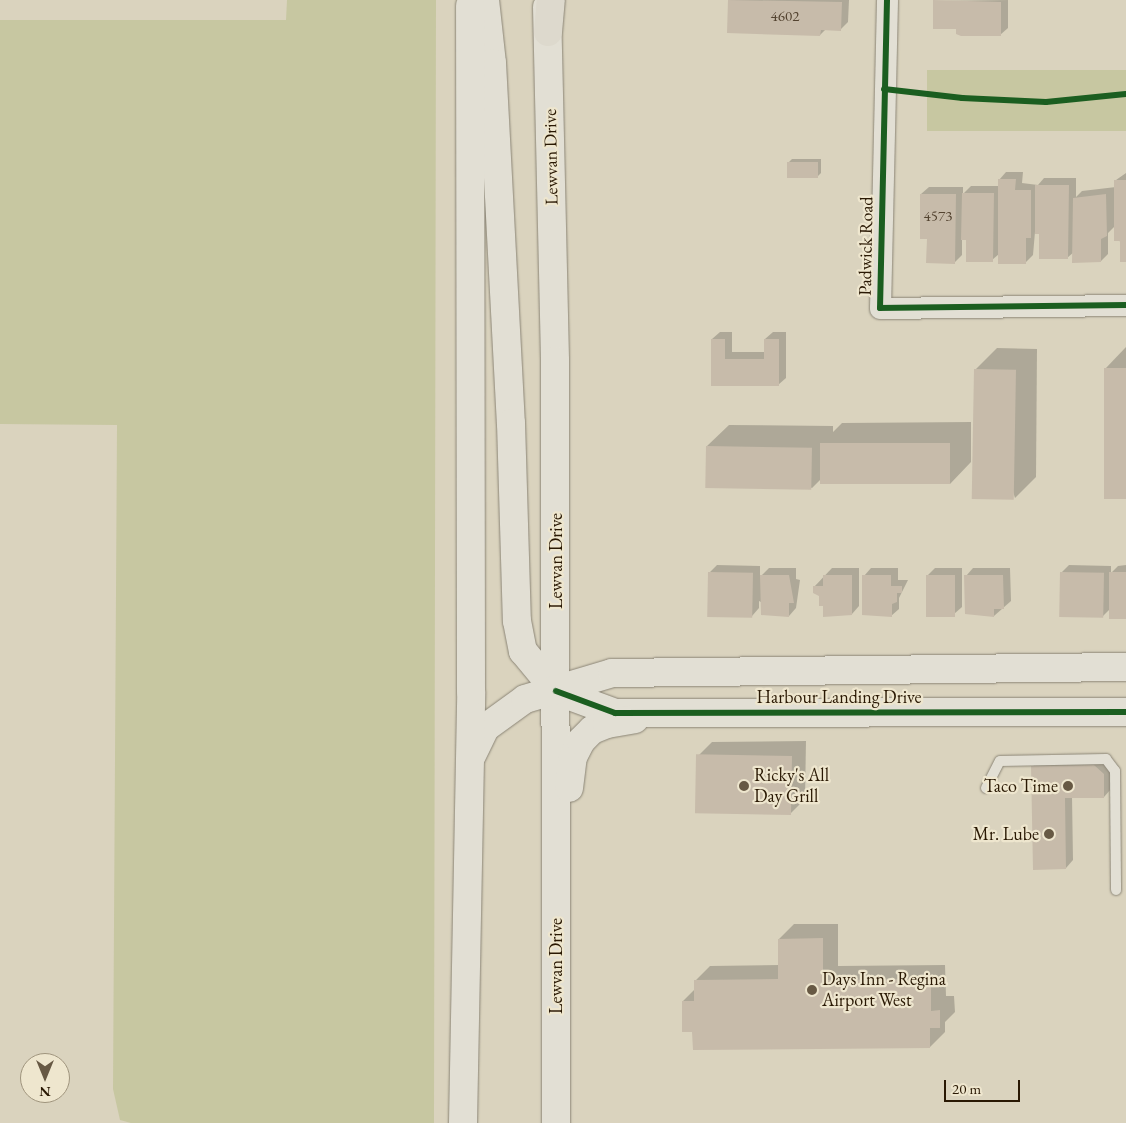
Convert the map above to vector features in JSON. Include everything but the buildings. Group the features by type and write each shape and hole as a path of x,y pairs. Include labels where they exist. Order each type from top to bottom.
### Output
{"highway":[{"path":"548,32 551,0"}],"main road":[{"path":"463,1123 470,759 470,0"},
{"path":"470,759 485,728 525,699 556,691 523,651 517,621 509,384 492,63 485,0"},
{"name":"Lewvan Drive","path":"547,0 555,360 556,1123"},
{"name":"Harbour Landing Drive","path":"556,691 612,673 1126,667"},
{"name":"Harbour Landing Drive","path":"556,691 615,713 1126,712"},
{"path":"556,994 573,757 581,740 592,730 607,724 675,713"}],"street":[{"name":"Padwick Road","path":"887,0 880,308 1126,305"}],"lane":[{"path":"986,788 1000,761 1106,759 1115,770 1116,890"}],"green space":[{"path":"287,0 436,0 434,1123 131,1123 120,1120 113,1089 117,425 0,424 0,20 286,20"},
{"path":"927,70 1126,70 1126,131 927,131"}],"cycle path":[{"path":"887,0 880,308 1126,305"},
{"path":"884,89 962,98 1046,102 1126,94"},
{"path":"556,691 615,713 1126,712"}],"place":[{"name":"Ricky's All Day Grill","path":"744,786"},
{"name":"Taco Time","path":"1068,786"},
{"name":"Mr. Lube","path":"1049,834"},
{"name":"Days Inn - Regina Airport West","path":"812,990"}]}
